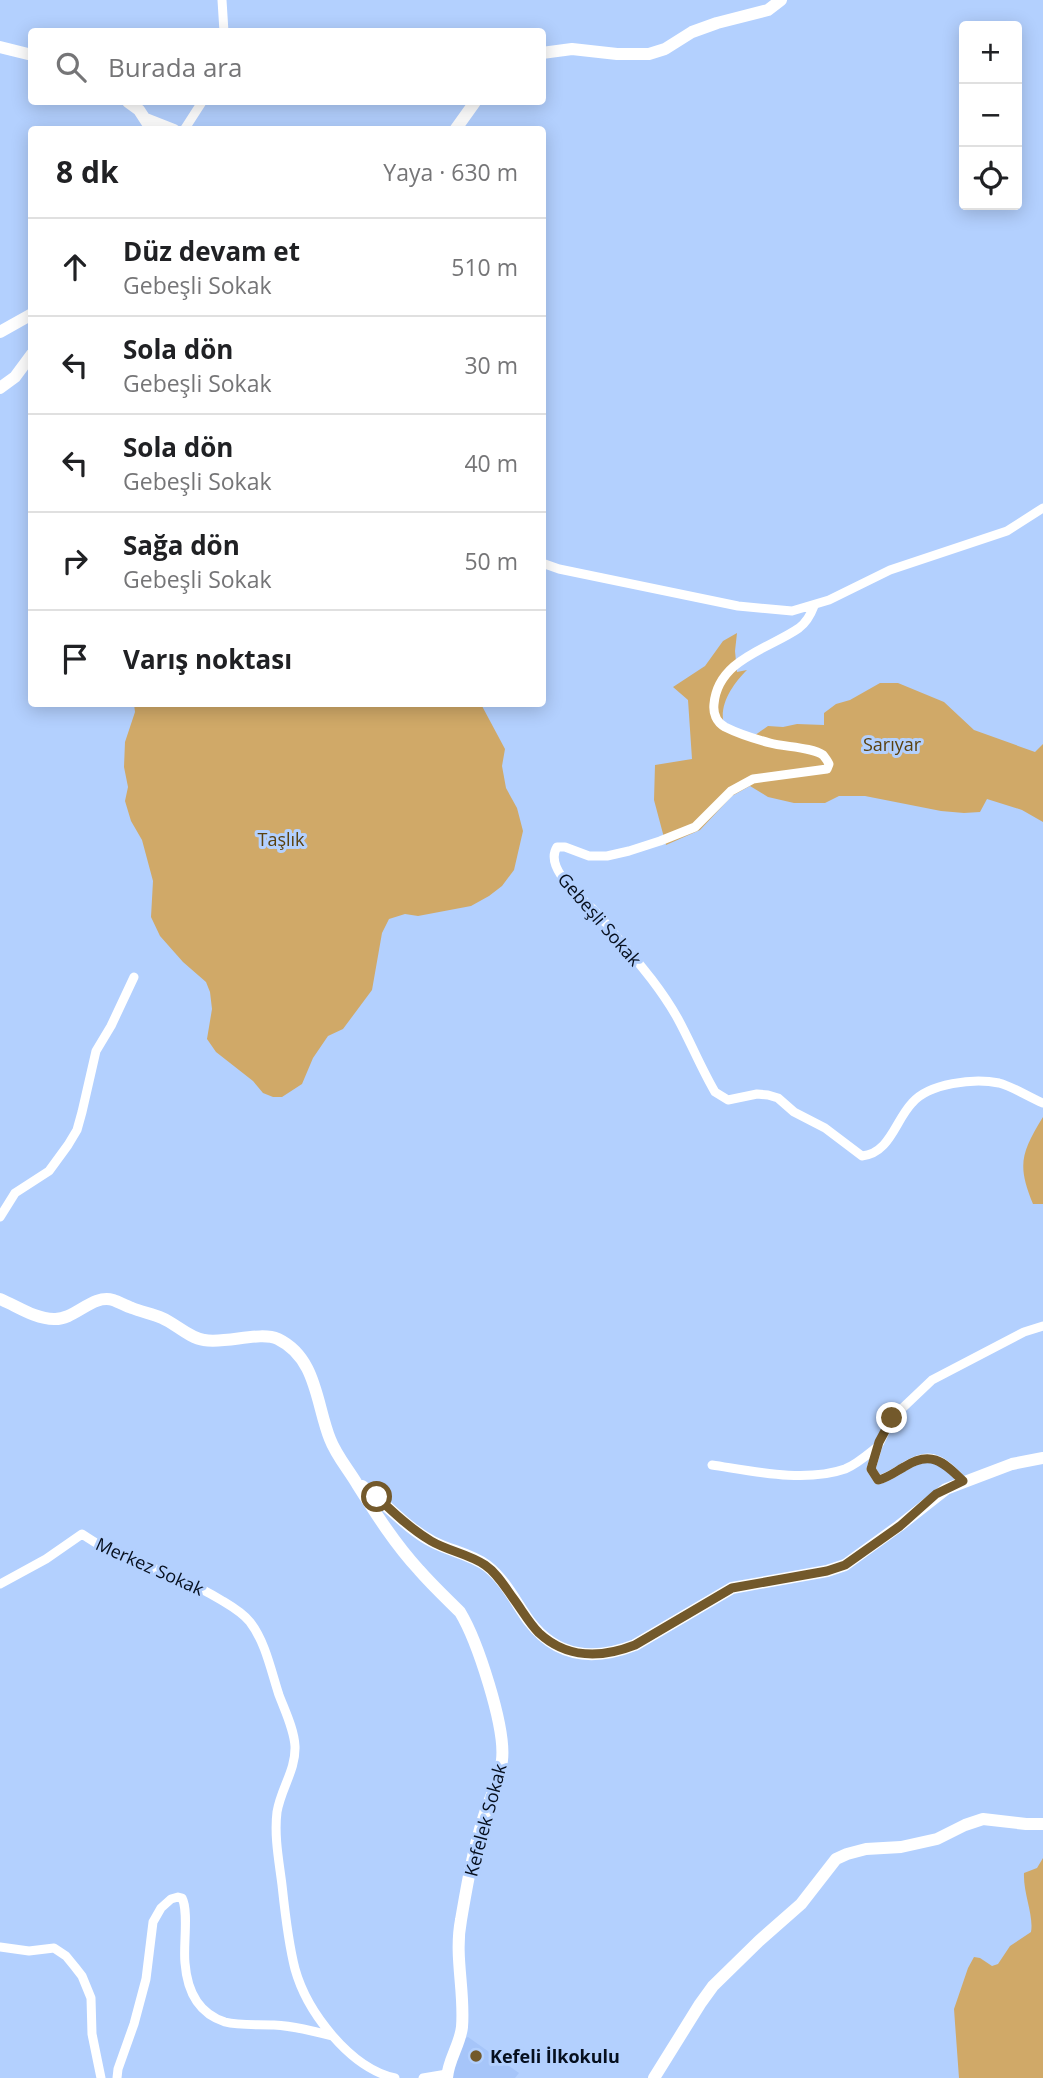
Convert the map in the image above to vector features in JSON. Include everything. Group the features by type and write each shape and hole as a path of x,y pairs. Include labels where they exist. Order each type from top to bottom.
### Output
{"street":[{"path":"222,0 224,28"},
{"path":"546,52 572,49 649,54 665,49 692,32 768,9 781,0"},
{"path":"0,47 28,54"},
{"path":"132,105 149,124"},
{"path":"187,126 200,105"},
{"path":"458,126 473,105"},
{"path":"0,331 28,316"},
{"path":"0,388 15,377 28,359"},
{"path":"546,564 738,606 792,611 814,606 890,570 1007,531 1043,508"},
{"name":"Gebeşli Sokak","path":"814,606 802,626 747,656 733,668 718,688 714,710 720,725 736,732 824,755 829,764 827,769 753,779 731,791 695,827 629,851 607,856 589,856 565,847 557,847 554,861 558,870 576,894 597,912 652,980 678,1019 715,1092 728,1100 757,1094 778,1098 794,1112 825,1128 862,1156 877,1151 897,1128 912,1103 921,1095 945,1086 965,1083 1000,1084 1043,1103"},
{"path":"0,1217 15,1193 49,1171 77,1130 96,1051 134,977"},
{"path":"0,1299 42,1318 57,1320 69,1318 103,1299 113,1300 163,1318 201,1340 235,1341 264,1336 276,1338 292,1348 310,1374 330,1439 340,1460 356,1481 411,1528 434,1543 486,1566 499,1578 530,1622 553,1644 576,1653 592,1655 618,1652 635,1645 732,1588 827,1571 845,1565 900,1526 936,1494 963,1481 1012,1464 1043,1458"},
{"path":"963,1481 935,1458 917,1459 878,1480 871,1469 878,1446 892,1418 932,1380 1014,1337 1043,1326"},
{"path":"712,1465 756,1472 807,1475 843,1469 878,1446"},
{"name":"Kefelek Sokak","path":"356,1481 401,1549 464,1619 482,1663 502,1742 500,1772 478,1838 460,1922 458,1951 461,2030 447,2076 423,2078"},
{"name":"Merkez Sokak","path":"0,1584 46,1559 82,1534 117,1554 184,1579 226,1603 250,1622 266,1653 295,1741 294,1763 277,1812 276,1836 291,1950 303,1989 332,2036"},
{"path":"653,2078 713,1986 802,1904 836,1859 866,1849 901,1847 937,1839 984,1819 1043,1824"},
{"path":"117,2078 146,1979 153,1922 162,1908 171,1899 178,1897 182,1898 185,1908 183,1945 186,1977 194,1999 205,2009 223,2021 292,2027 332,2036 366,2067 395,2078"},
{"path":"0,1947 29,1951 54,1948 66,1956 75,1967 92,1998 92,2034 102,2078"}],"shaded area":[{"name":"Kefeli İlkokulu","path":"468,2037 519,2073 515,2078 450,2078 463,2039"}],"green space":[{"name":"Sarıyar","path":"737,633 737,672 747,670 736,682 724,704 725,728 751,738 768,726 824,725 824,713 836,704 850,700 880,683 898,683 944,702 974,730 1035,752 1043,744 1043,822 1022,810 987,799 980,812 964,813 865,796 839,796 825,803 794,803 768,797 750,786 732,796 700,830 666,845 654,800 655,765 692,759 688,700 673,687 705,666 723,641"},
{"name":"Taşlık","path":"134,707 483,707 505,749 502,766 506,788 517,808 523,831 514,870 502,886 471,906 418,916 405,914 389,919 382,933 372,990 343,1029 328,1036 313,1058 302,1084 282,1097 263,1093 253,1081 216,1052 207,1039 212,1009 206,982 183,962 160,936 151,917 153,881 142,840 131,821 125,801 128,787 124,767 125,742"},
{"path":"1043,1117 1043,1204 1033,1204 1023,1169 1024,1159 1030,1140"},
{"path":"1043,1858 1043,2078 959,2078 954,2009 968,1968 974,1957 992,1966 998,1964 1010,1946 1031,1932 1024,1873 1037,1868"}],"place":[{"name":"Kefeli İlkokulu","path":"476,2056"}],"route":[{"path":"377,1497 411,1528 434,1543 486,1566 499,1578 530,1622 553,1644 576,1653 592,1655 618,1652 659,1632 732,1588 827,1571 845,1565 900,1526 936,1494 963,1481 935,1458 924,1457 878,1480 871,1469 873,1458 892,1418"}]}
